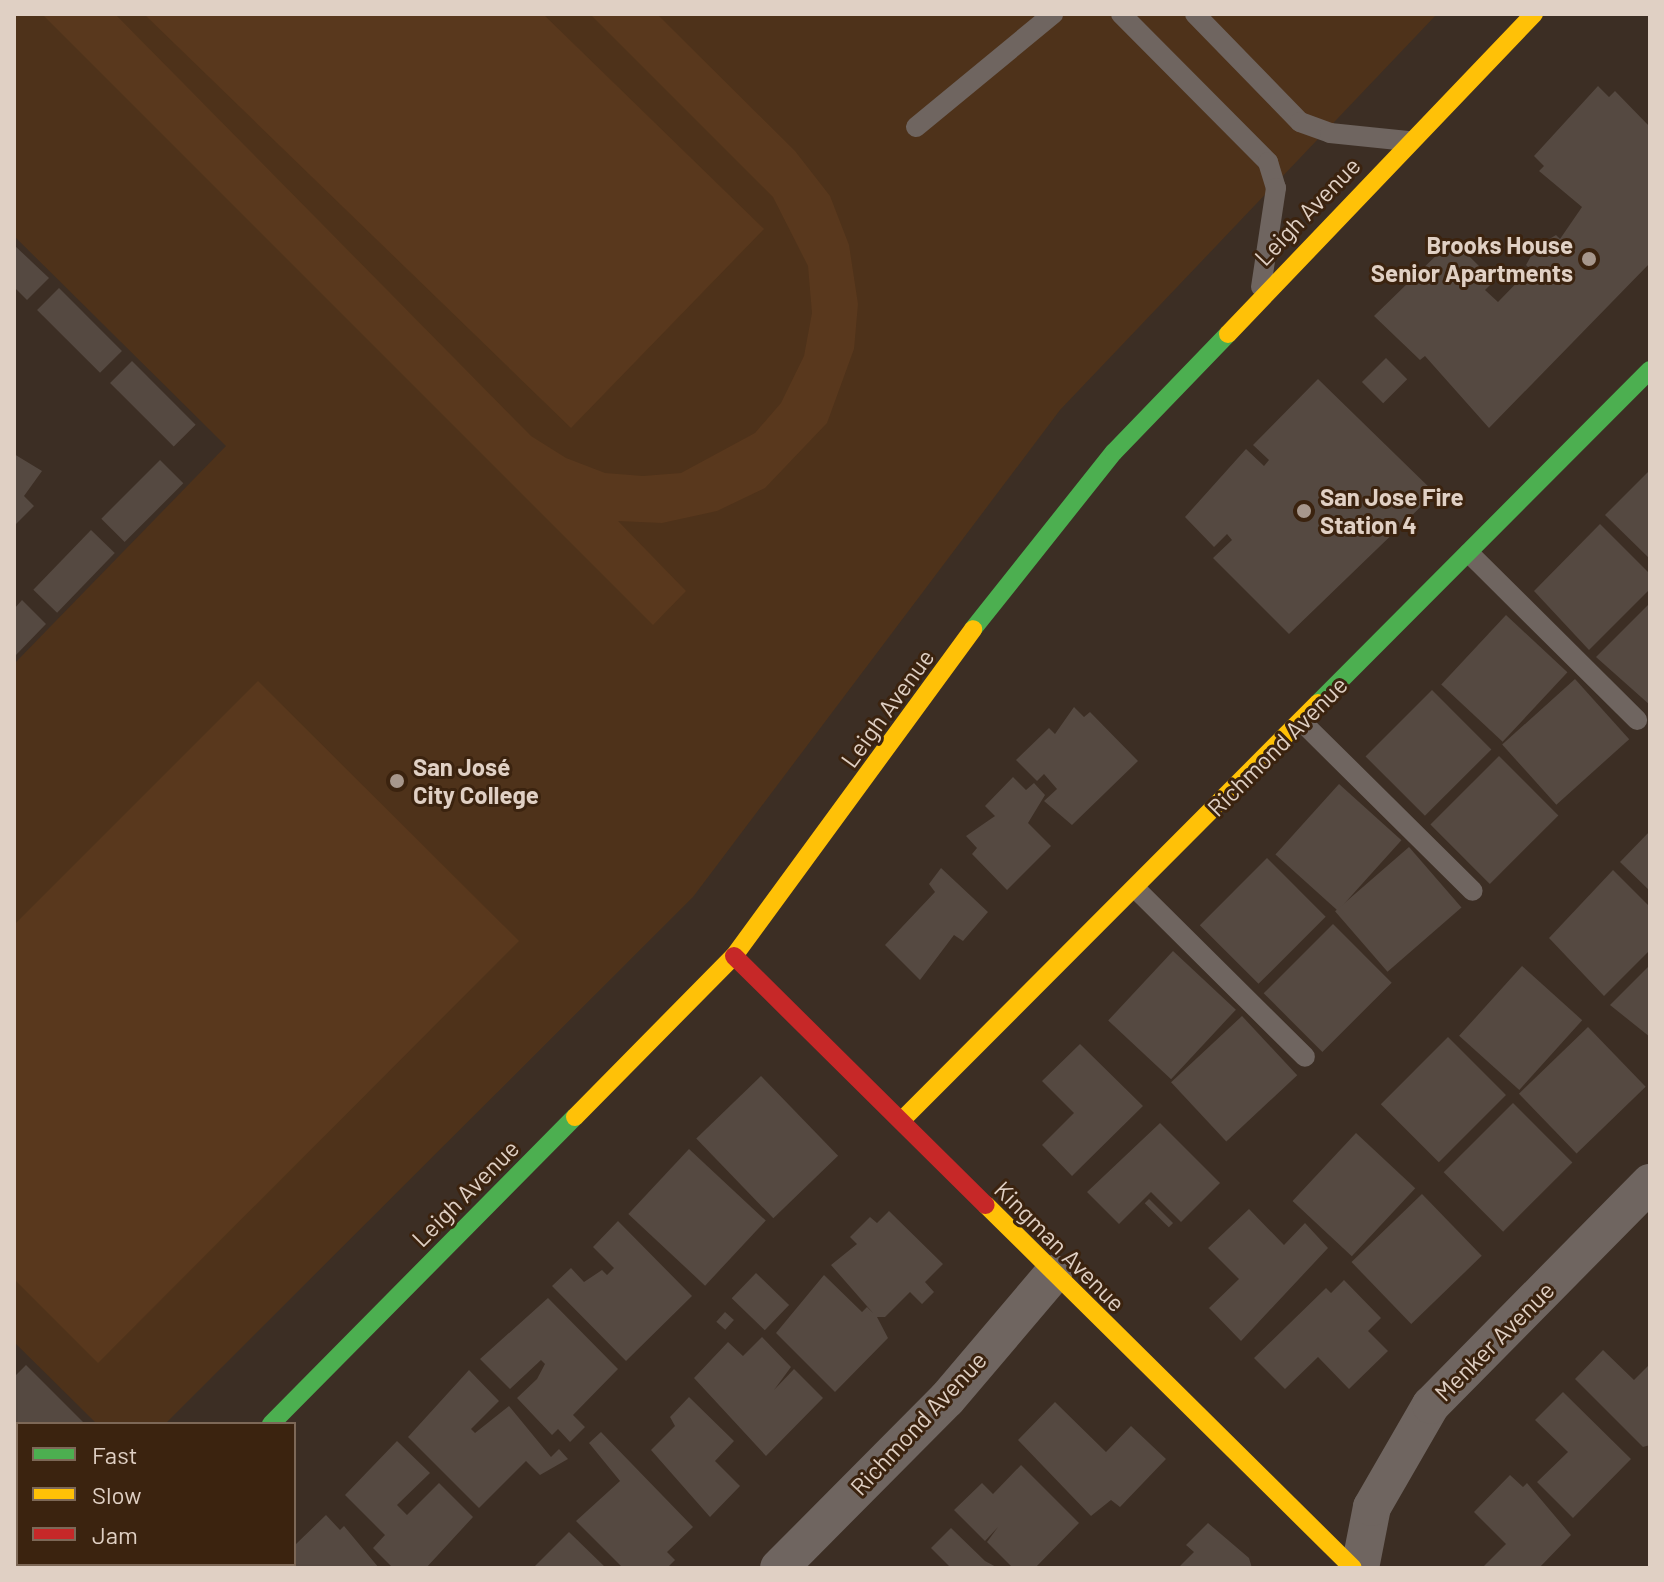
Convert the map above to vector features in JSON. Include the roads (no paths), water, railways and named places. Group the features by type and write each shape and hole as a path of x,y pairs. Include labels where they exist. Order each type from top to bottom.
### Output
{"street":[{"name":"Leigh Avenue","path":"273,1422 734,956 998,595 1114,452 1259,294 1534,14"},
{"name":"Richmond Avenue","path":"902,1120 1136,889 1650,370"},
{"name":"Kingman Avenue","path":"734,956 1353,1568"},
{"name":"Menker Avenue","path":"1360,1568 1372,1507 1431,1405 1650,1183"},
{"name":"Richmond Avenue","path":"779,1568 947,1399 1053,1274"}],"lane":[{"path":"916,127 1053,14"},
{"path":"1121,14 1268,162 1276,188 1259,294"},
{"path":"1195,14 1300,122 1330,133 1408,141"},
{"path":"1635,386 1650,401"},
{"path":"1469,553 1637,720"},
{"path":"1302,722 1473,891"},
{"path":"1136,889 1305,1057"}],"place":[{"name":"Brooks House Senior Apartments","path":"1589,259"},
{"name":"San Jose Fire Station 4","path":"1304,511"},
{"name":"San José City College","path":"397,781"}]}
